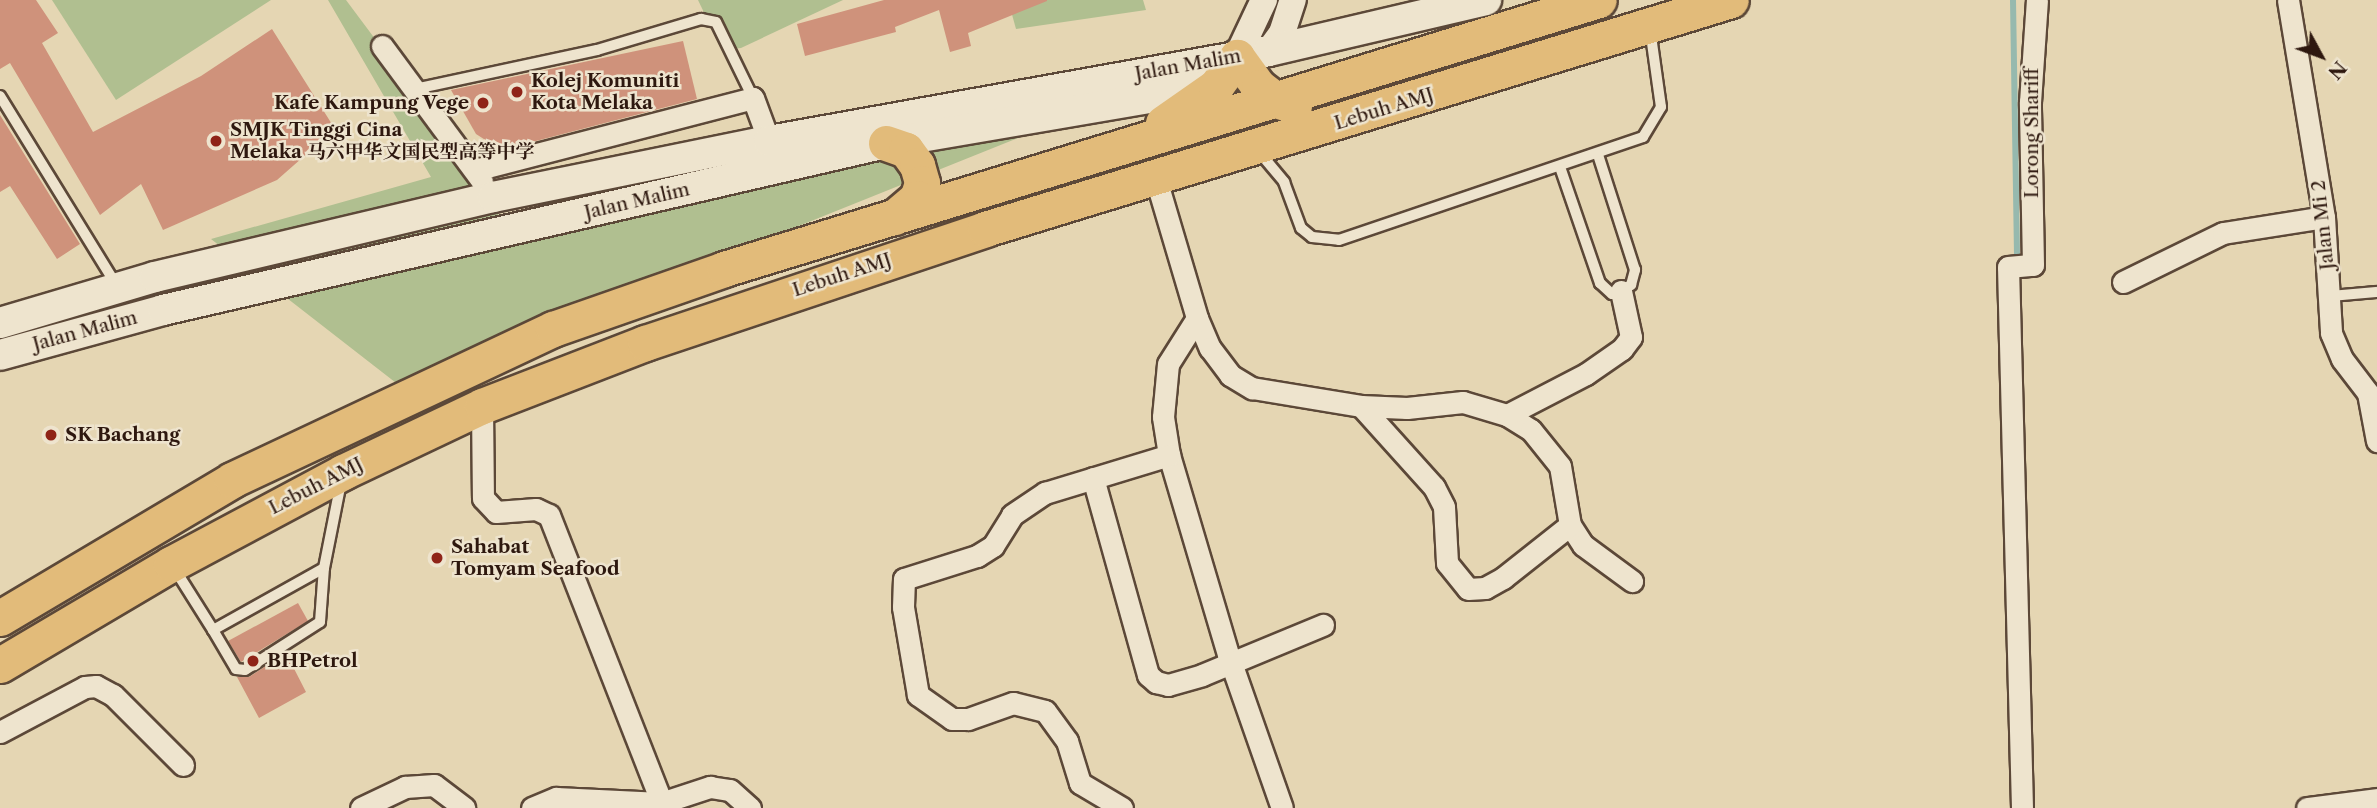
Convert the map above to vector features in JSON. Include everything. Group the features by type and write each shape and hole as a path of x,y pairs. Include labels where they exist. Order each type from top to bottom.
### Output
{"highway":[{"name":"Lebuh AMJ","path":"0,618 232,480 553,329 724,269 1599,0"},
{"name":"Lebuh AMJ","path":"0,665 171,564 343,472 482,406 802,288 1155,176 1373,112 1731,0"},
{"path":"1046,170 1160,124 1242,67 1276,100 1325,113 1373,112"},
{"path":"886,143 906,150 917,165 922,183 912,205 891,219"}],"main road":[{"path":"1431,0 1480,1"},
{"name":"Jalan Malim","path":"0,355 163,310 886,143 1242,67 1480,1"},
{"name":"Jalan Malim","path":"0,323 119,288 493,197 769,141 1242,67"}],"street":[{"path":"1242,67 1264,0"},
{"path":"1242,67 1282,33 1293,0"},
{"name":"Lorong Shariff","path":"2022,808 2008,267 2033,265 2030,102 2037,0"},
{"name":"Jalan Mi 2","path":"2288,0 2323,216 2331,333 2342,359 2368,393 2377,441"},
{"path":"382,46 493,197"},
{"path":"475,170 753,98 769,141"},
{"path":"1155,176 1197,318 1210,348 1230,375 1252,388 1361,406 1407,408 1463,402 1507,415 1547,445 1560,466 1570,525 1583,545 1632,581"},
{"path":"2123,282 2223,233 2323,216"},
{"path":"1507,415 1586,374 1622,349 1631,337 1621,291"},
{"path":"1197,318 1168,364 1163,417 1169,455 1231,663 1282,808"},
{"path":"482,406 484,498 496,512 536,509 549,515 663,805"},
{"path":"1361,406 1434,487 1444,507 1447,563 1468,589 1485,588 1503,578 1570,525"},
{"path":"1122,808 1080,783 1067,741 1045,710 1013,704 968,719 952,719 918,695 903,607 904,579 977,556 993,546 1012,515 1029,501 1169,455"},
{"path":"1093,478 1149,675 1168,685 1231,663 1323,625"},
{"path":"0,732 85,687 96,686 113,695 183,765"},
{"path":"361,808 405,787 434,785 464,808"},
{"path":"532,808 556,798 663,805 710,788 730,790 750,808"},
{"path":"2307,808 2377,799"}],"lane":[{"path":"415,89 597,50 701,19 716,22 753,98"},
{"path":"1255,148 1284,182 1301,228 1325,241 1598,155 1643,137 1661,107 1649,26"},
{"path":"0,96 119,288"},
{"path":"1560,167 1600,283 1612,293 1621,291 1631,285 1635,270 1598,155"},
{"path":"2330,296 2377,292"},
{"path":"171,564 236,669 245,670 320,622 324,568 343,472"},
{"path":"213,630 324,568"}],"green space":[{"path":"52,0 271,0 116,100"},
{"path":"328,0 346,0 493,197 503,231 1095,107 400,386 211,239 431,177"},
{"path":"698,0 843,0 741,48 722,50"},
{"path":"1008,0 1143,0 1146,10 1016,29"}],"building":[{"path":"0,0 36,0 58,33 42,43 93,132 201,76 272,29 335,129 277,180 163,230 141,184 100,215 10,63 0,69"},
{"path":"884,0 1047,1 968,33 971,46 950,52 939,10 895,27 896,32 805,56 797,24"},
{"path":"683,41 697,99 501,150 476,134 451,90"},
{"path":"0,115 80,244 57,259 10,186 0,192"},
{"path":"298,603 308,621 241,662 228,641"},
{"path":"286,653 306,692 259,718 237,677 249,677"}],"waterway":[{"path":"2013,0 2017,264"}],"place":[{"name":"Kolej Komuniti Kota Melaka","path":"517,92"},
{"name":"Kafe Kampung Vege","path":"483,103"},
{"name":"SMJK Tinggi Cina Melaka 马六甲华文国民型高等中学","path":"216,141"},
{"name":"SK Bachang","path":"51,435"},
{"name":"Sahabat Tomyam Seafood","path":"437,558"},
{"name":"BHPetrol","path":"253,661"}]}
